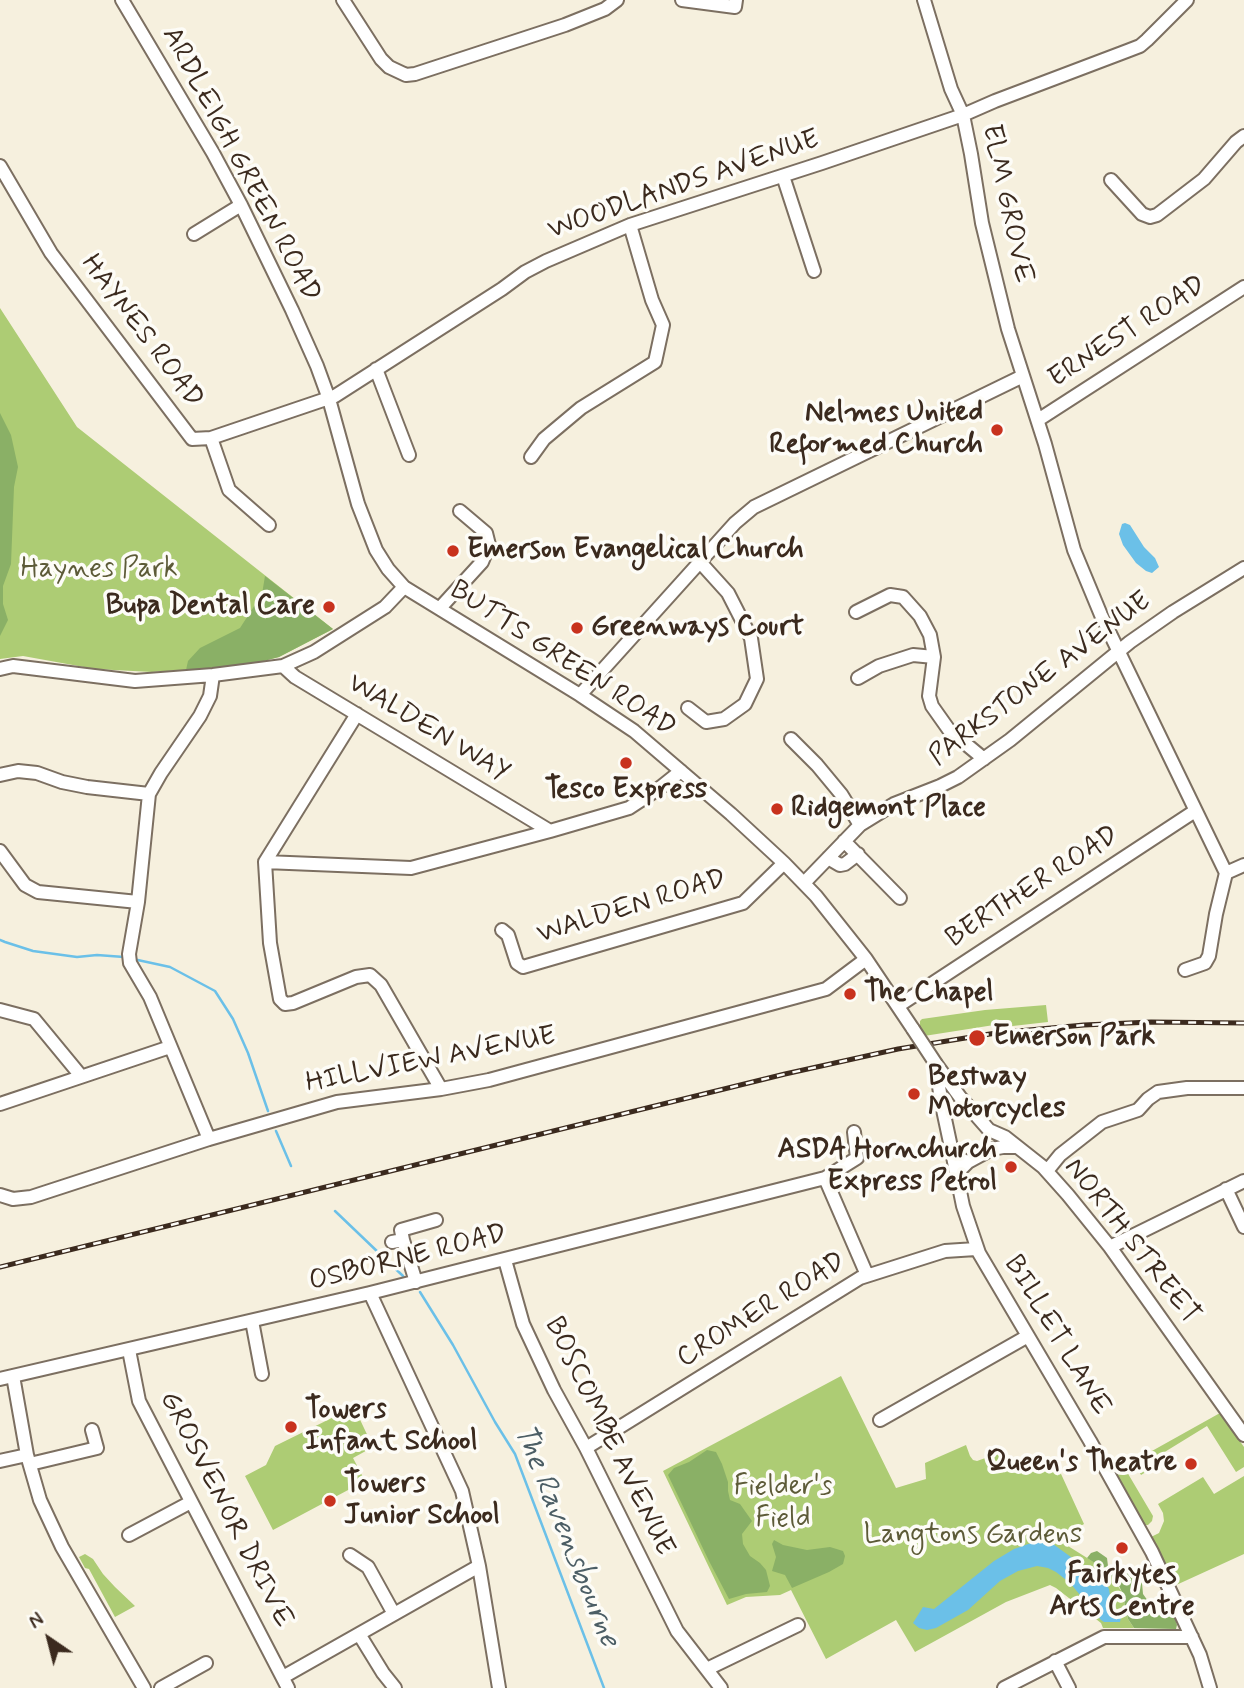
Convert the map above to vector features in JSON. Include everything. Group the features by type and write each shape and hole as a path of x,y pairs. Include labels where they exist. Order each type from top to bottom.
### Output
{"street":[{"name":"ARDLEIGH GREEN ROAD","path":"122,0 241,205 305,339 329,399 358,504 376,550 404,587"},
{"path":"343,0 381,59 388,67 406,75 565,25 605,9 617,0"},
{"path":"682,0 735,7 736,0"},
{"name":"ELM GROVE","path":"924,0 951,89 963,115 982,223 1008,329 1038,420 1074,550 1101,615 1226,873"},
{"name":"WOODLANDS AVENUE","path":"329,399 546,261 630,225 963,115 1140,46 1187,0"},
{"path":"1111,180 1145,216 1157,215 1205,179 1244,136"},
{"name":"HAYNES ROAD","path":"0,166 51,253 192,439 211,438 329,399"},
{"path":"783,176 814,271"},
{"path":"194,233 241,205"},
{"path":"531,457 544,439 581,408 655,362 663,325 652,300 630,225"},
{"name":"ERNEST ROAD","path":"1038,420 1244,287"},
{"path":"376,369 409,454"},
{"path":"580,695 735,523 754,506 1023,376"},
{"path":"211,438 229,490 269,525"},
{"path":"440,608 482,562 489,545 486,533 460,511"},
{"path":"688,708 706,722 724,719 745,704 757,679 751,638 727,593 700,562"},
{"name":"PARKSTONE AVENUE","path":"804,883 860,824 894,804 958,777 1066,695 1119,650 1172,612 1244,568"},
{"path":"0,668 13,666 135,681 283,666 314,652 385,607 404,587"},
{"name":"BUTTS GREEN ROAD","path":"404,587 634,730 731,814 804,883 840,925 936,1064"},
{"path":"856,612 890,595 903,597 920,615 930,635 934,657 929,696 932,706 949,730 984,759"},
{"path":"858,678 879,666 913,654 934,657"},
{"name":"WALDEN WAY","path":"283,666 295,677 550,831"},
{"path":"209,1139 150,997 129,959 149,794 211,696 213,675"},
{"path":"357,714 265,862 270,943 280,999 285,1004 293,1003 356,977 370,975 380,985 441,1089"},
{"path":"792,739 841,794 860,824"},
{"path":"0,775 18,771 37,773 87,787 149,794"},
{"path":"265,862 411,868 629,808 681,771"},
{"name":"BERTHER ROAD","path":"898,1006 1195,811"},
{"path":"844,841 900,898"},
{"path":"0,851 24,885 38,892 138,902"},
{"path":"828,858 840,865 858,854"},
{"name":"WALDEN ROAD","path":"502,930 508,935 517,963 523,967 743,903 784,863"},
{"path":"1185,970 1205,963 1209,956 1226,873 1244,865"},
{"name":"HILLVIEW AVENUE","path":"0,1195 13,1199 31,1197 209,1139 337,1102 489,1080 826,989 866,959"},
{"path":"0,1010 34,1019 81,1076"},
{"path":"0,1104 170,1047"},
{"name":"NORTH STREET","path":"936,1064 989,1130 1005,1137 1046,1171 1110,1247 1244,1435"},
{"name":"BILLET LANE","path":"936,1064 959,1188 976,1248 1152,1552 1192,1637 1210,1688"},
{"path":"1046,1171 1060,1155 1102,1122 1138,1110 1147,1099 1158,1092 1187,1088 1244,1088"},
{"path":"942,1105 952,1098 960,1097"},
{"path":"989,1130 993,1140 992,1149"},
{"name":"OSBORNE ROAD","path":"6,1378 416,1282 825,1178 858,1158 854,1132"},
{"path":"959,1188 960,1170 968,1162 992,1149 1016,1147"},
{"path":"953,1152 968,1162"},
{"path":"825,1178 867,1275"},
{"path":"1110,1247 1244,1181"},
{"path":"1226,1189 1244,1227"},
{"path":"416,1282 398,1241 401,1230 436,1220"},
{"name":"CROMER ROAD","path":"586,1448 867,1275 945,1251 976,1248"},
{"name":"BOSCOMBE AVENUE","path":"505,1260 523,1324 554,1390 586,1448 677,1631 721,1688"},
{"path":"370,1293 462,1491 479,1566 499,1688"},
{"path":"252,1321 262,1374"},
{"path":"880,1420 1028,1336"},
{"name":"GROSVENOR DRIVE","path":"129,1350 139,1401 286,1682"},
{"path":"6,1378 40,1500 62,1547 144,1688"},
{"path":"0,1461 29,1460 96,1448 92,1430"},
{"path":"130,1535 191,1502"},
{"path":"350,1555 368,1567 394,1614"},
{"path":"286,1682 359,1634 479,1566"},
{"path":"706,1669 799,1625"},
{"path":"359,1634 395,1688"},
{"path":"1004,1688 1100,1638 1192,1637"},
{"path":"1055,1661 1069,1688"},
{"path":"161,1688 206,1663"}],"green space":[{"name":"Haynes Park","path":"0,308 77,427 333,629 279,657 252,664 212,668 152,672 95,669 23,656 0,659"},
{"path":"0,413 11,435 18,467 14,487 11,564 3,586 3,604 8,620 0,636"},
{"path":"265,576 333,629 279,657 252,664 186,670 188,661 200,648 240,628 262,594"},
{"path":"1046,1005 1048,1022 995,1028 994,1025 924,1036 920,1029 922,1019"},
{"path":"841,1376 896,1488 926,1479 925,1463 966,1445 970,1456 977,1461 1005,1451 1012,1466 1032,1458 1036,1470 1056,1463 1084,1524 1061,1537 1060,1541 1111,1576 1122,1592 1128,1619 1134,1628 1103,1628 1101,1623 1050,1585 1006,1602 915,1652 896,1620 826,1659 791,1590 780,1595 746,1597 727,1605 663,1471"},
{"path":"354,1407 373,1447 353,1458 365,1481 273,1530 245,1476 266,1465 275,1446"},
{"path":"1220,1413 1244,1447 1244,1467 1236,1472 1207,1426 1150,1461 1154,1467 1141,1475 1134,1461"},
{"path":"707,1450 716,1452 722,1464 730,1500 740,1504 752,1521 742,1534 743,1544 750,1556 766,1570 770,1586 767,1592 729,1599 668,1475 674,1468"},
{"path":"1119,1469 1127,1472 1153,1516 1148,1525 1143,1525 1115,1476"},
{"path":"1244,1476 1244,1554 1174,1586 1149,1538 1159,1533 1164,1521 1158,1504 1203,1477 1214,1494"},
{"path":"774,1540 783,1545 807,1550 830,1547 843,1551 843,1564 792,1588 785,1575 772,1571 776,1557 772,1544"},
{"path":"1097,1551 1107,1558 1111,1570 1120,1566 1128,1567 1137,1575 1148,1601 1157,1602 1166,1598 1170,1602 1176,1629 1134,1628 1128,1619 1119,1586 1107,1571 1087,1558"},
{"path":"85,1554 93,1559 103,1574 135,1606 115,1617 89,1569 85,1568 79,1557"}],"water":[{"path":"1122,524 1130,525 1144,547 1155,558 1159,567 1152,573 1136,563 1123,545 1119,534"},
{"path":"1037,1541 1053,1544 1104,1581 1109,1589 1112,1608 1121,1617 1120,1622 1101,1620 1070,1583 1056,1572 1037,1566 1018,1571 1000,1581 968,1610 936,1628 927,1630 913,1623 923,1607 934,1609 994,1561 1014,1549"}],"waterway":[{"name":"The Ravensbourne","path":"0,940 33,951 77,957 124,957"},
{"name":"The Ravensbourne","path":"133,959 170,967 215,991 233,1019 268,1111"},
{"name":"The Ravensbourne","path":"276,1131 291,1166"},
{"name":"The Ravensbourne","path":"335,1211 403,1276"},
{"name":"The Ravensbourne","path":"420,1292 515,1454 604,1688"}],"railway":[{"path":"0,1267 785,1074 898,1049 996,1033 1084,1025 1151,1022 1244,1023"}],"place":[{"name":"Nelmes United Reformed Church","path":"997,430"},
{"name":"Emerson Evangelical Church","path":"453,551"},
{"name":"Bupa Dental Care","path":"329,607"},
{"name":"Greenways Court","path":"577,628"},
{"name":"Tesco Express","path":"626,763"},
{"name":"Ridgemont Place","path":"777,809"},
{"name":"The Chapel","path":"850,994"},
{"name":"Emerson Park","path":"977,1038"},
{"name":"Bestway Motorcycles","path":"914,1094"},
{"name":"ASDA Hornchurch Express Petrol","path":"1011,1167"},
{"name":"Towers Infant School","path":"291,1427"},
{"name":"Queen's Theatre","path":"1191,1464"},
{"name":"Towers Junior School","path":"330,1501"},
{"name":"Fairkytes Arts Centre","path":"1122,1548"}],"park label":[{"name":"Fielder's Field","path":"783,1504"},
{"name":"Langtons Gardens","path":"973,1536"}]}
